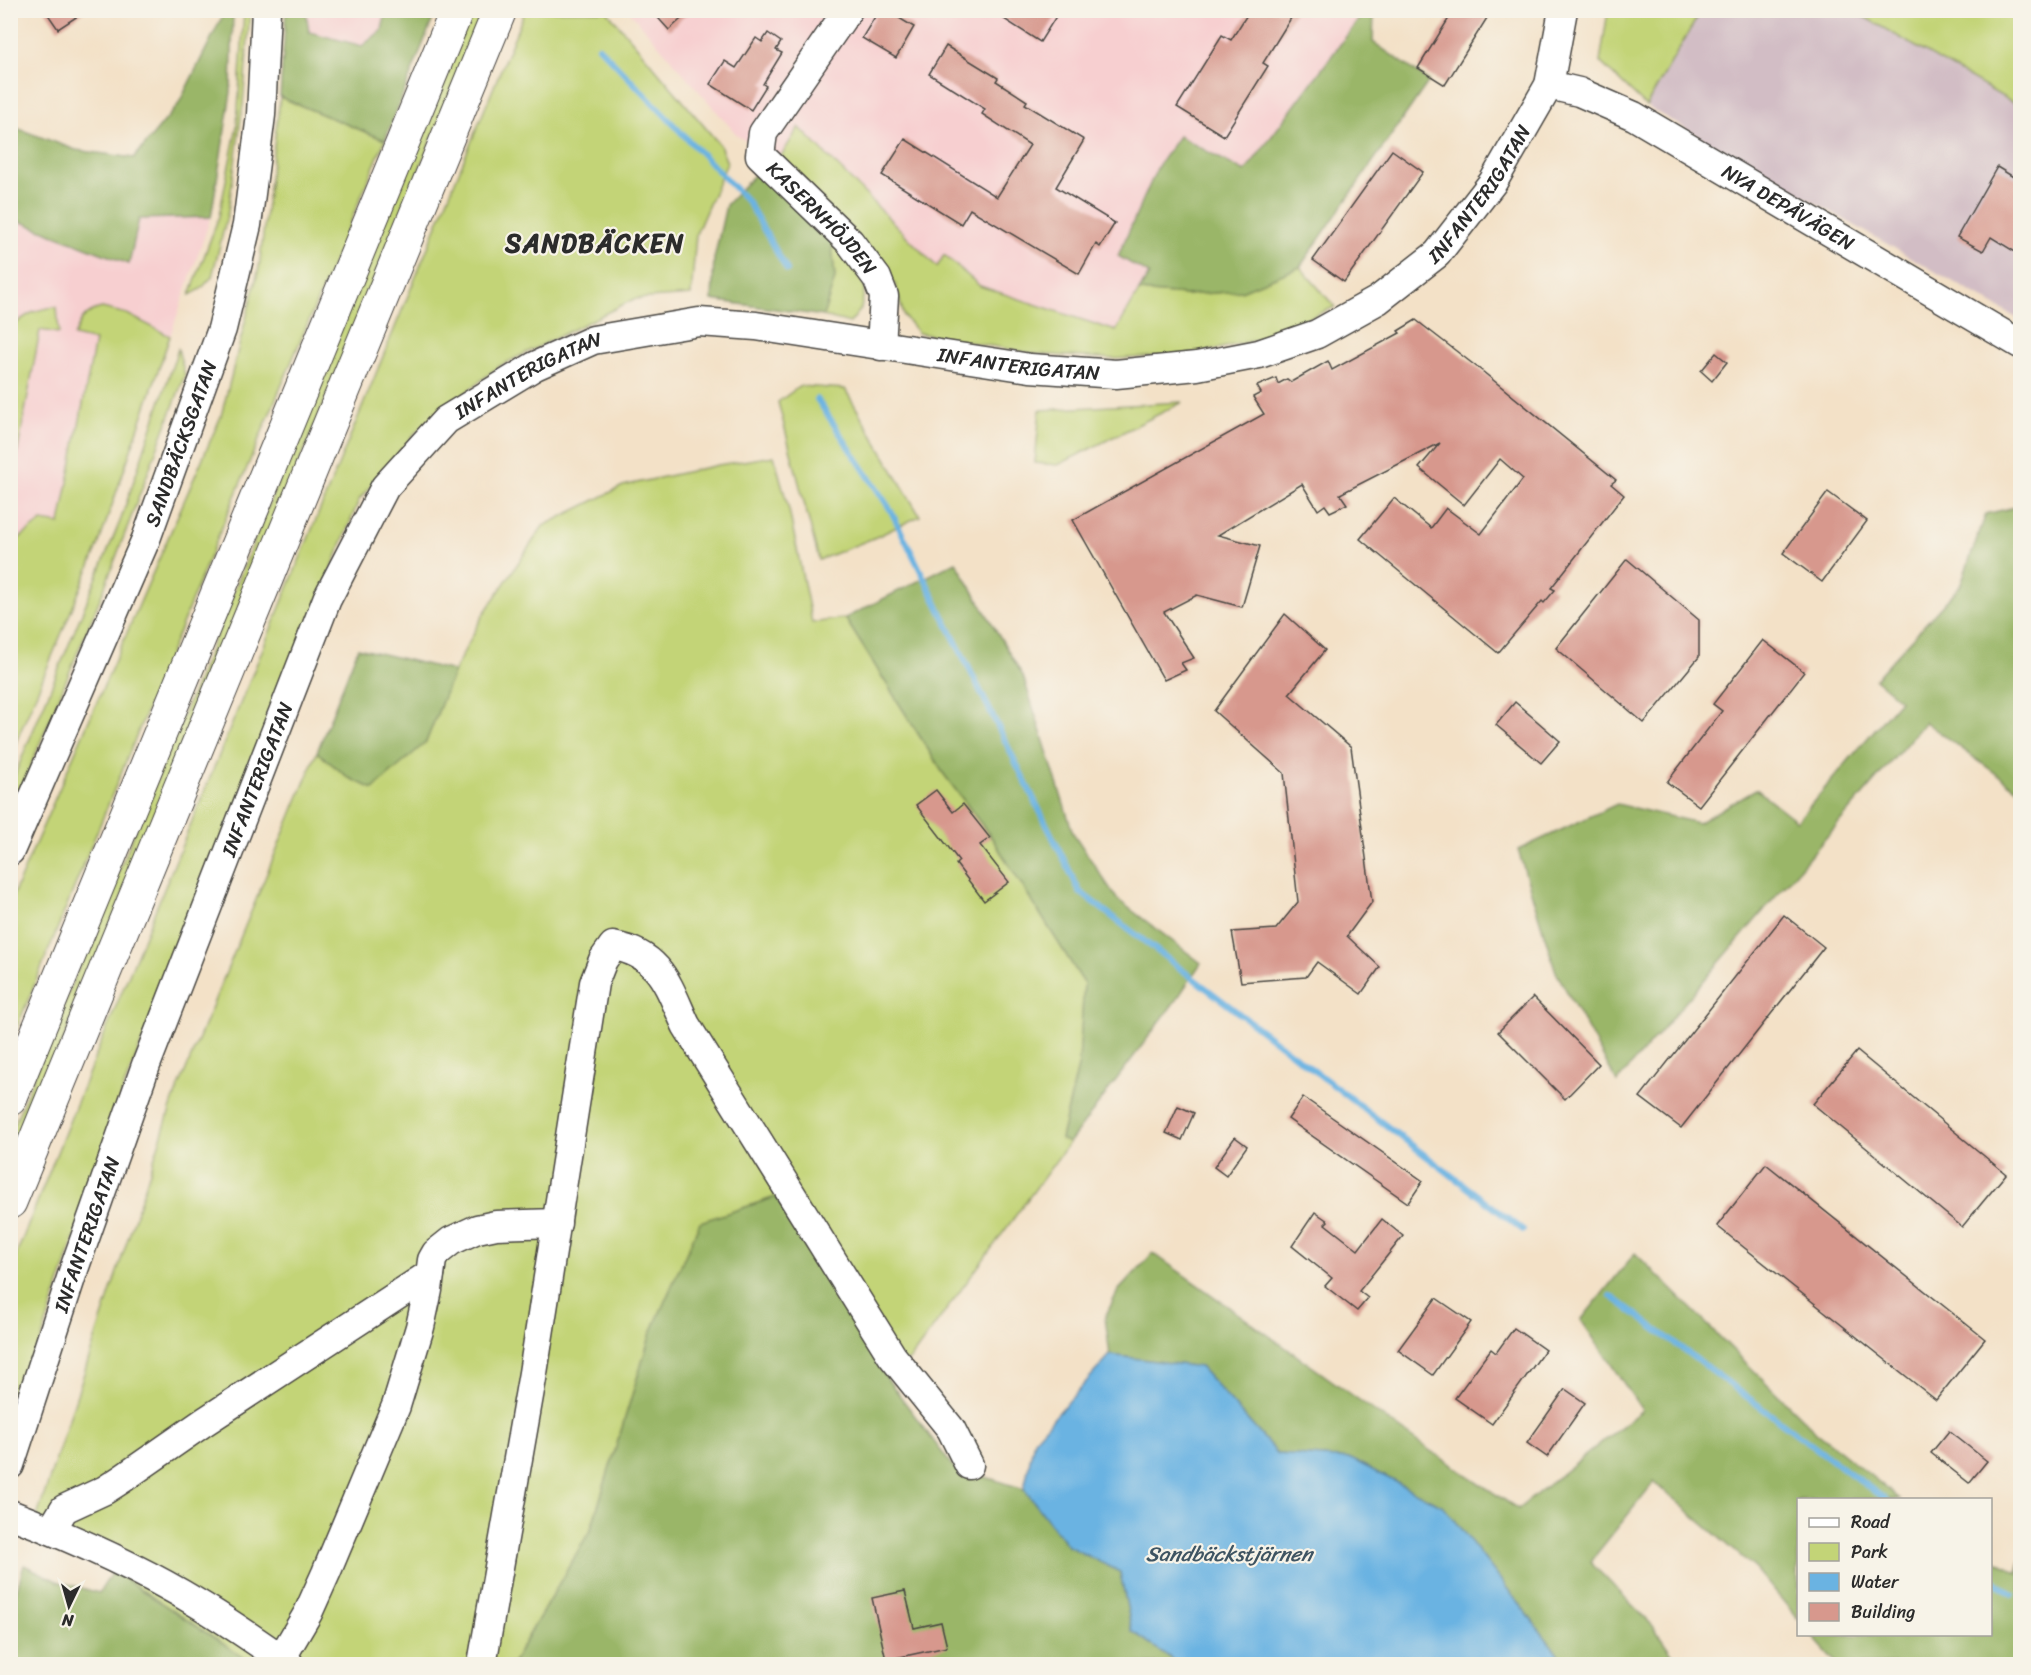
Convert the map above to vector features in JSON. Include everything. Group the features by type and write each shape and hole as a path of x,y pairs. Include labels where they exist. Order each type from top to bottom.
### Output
{"highway":[{"path":"10,1099 458,10"},
{"path":"10,1202 500,10"}],"street":[{"name":"SANDBÄCKSGATAN","path":"10,851 146,538 222,329 247,225 261,115 266,10"},
{"name":"KASERNHÖJDEN","path":"848,10 763,133 760,155 850,242 877,278 884,296 881,346"},
{"name":"INFANTERIGATAN","path":"10,1465 73,1272 146,1065 327,599 385,487 446,420 535,366 593,340 699,322 756,326 1030,368 1116,374 1197,366 1258,354 1317,334 1378,300 1437,254 1493,182 1549,85 1563,10"},
{"name":"NYA DEPÅVÄGEN","path":"1549,85 1579,92 1634,116 2020,344"},
{"path":"482,1665 533,1373 594,983 603,960 613,946 629,949 648,958 663,976 686,1025 892,1356 951,1429 969,1465"},
{"path":"10,1514 52,1529 110,1555 197,1602 285,1662 326,1573 396,1406 420,1327 432,1260 451,1240 465,1233 496,1225 557,1223"},
{"path":"52,1529 64,1509 105,1490 204,1422 430,1274"}],"shaded area":[{"path":"306,11 386,11 382,30 362,46 309,32"},
{"path":"629,11 1365,11 1244,172 1180,136 1119,256 1150,274 1116,331 980,286 945,256 937,268 799,127 779,159 739,137"},
{"path":"1701,11 1854,11 2020,107 2020,320 1646,106"},
{"path":"211,217 97,549 11,754 11,218 129,264 139,219"}],"green space":[{"path":"225,11 233,11 231,92 211,217 139,219 129,264 11,218 11,126 76,150 134,158 178,105"},
{"path":"244,11 250,11 243,104 228,212 212,277 201,289 190,295 219,216 237,126"},
{"path":"286,11 306,11 309,32 362,46 382,30 386,11 436,11 385,140 280,97"},
{"path":"468,11 484,11 11,1168 11,1132 217,633"},
{"path":"525,11 607,11 720,145 727,163 696,234 691,295 634,299 498,367 416,432 359,500 124,1087 11,1432 11,1268 95,1057"},
{"path":"1365,11 1374,11 1373,42 1429,81 1300,267 1241,291 1186,295 1139,291 1149,274 1118,256 1158,166 1179,136 1245,172"},
{"path":"1608,11 1701,11 1646,106 1600,62"},
{"path":"1854,11 2020,11 2020,107"},
{"path":"280,97 385,140 219,534 11,1042 11,900 221,416 259,268"},
{"path":"799,127 937,267 944,255 980,286 1116,331 1139,291 1186,295 1241,291 1300,267 1335,307 1256,340 1196,354 1114,359 1036,354 918,333 904,316 895,284 779,159"},
{"path":"758,171 831,237 835,278 823,316 712,300 714,259 726,205"},
{"path":"831,237 851,263 865,287 861,309 850,323 823,316 835,278"},
{"path":"57,307 59,333 40,330 11,487 11,328 32,313"},
{"path":"102,308 127,314 170,336 97,549 11,754 10,575 17,540 42,521 60,524 95,341 74,336 84,318 91,312"},
{"path":"178,349 185,375 102,594 11,813 11,784 121,519"},
{"path":"800,386 845,389 920,516 819,560 778,402"},
{"path":"1183,402 1058,465 1035,463 1040,410"},
{"path":"774,456 789,510 812,623 845,618 943,773 992,838 1084,983 1079,1063 1061,1138 1069,1143 911,1358 886,1377 776,1197 700,1222 651,1333 591,1529 512,1664 252,1664 113,1571 31,1535 173,1101 317,752 349,778 426,742 454,671 483,615 543,526 623,486 718,465"},
{"path":"2020,506 2020,791 1925,722 1617,1082 1556,972 1518,850 1617,804 1698,823 1756,789 1797,821 1900,700 1875,679 1960,586 1986,514"},
{"path":"956,562 1023,676 1073,833 1117,899 1201,963 1069,1143 1061,1139 1079,1063 1084,983 992,838 943,773 845,618"},
{"path":"358,648 454,671 426,742 373,789 349,778 317,752"},
{"path":"776,1197 886,1377 953,1467 1024,1489 1068,1546 1120,1572 1132,1631 1179,1664 512,1664 591,1529 651,1333 700,1222"},
{"path":"1153,1253 1432,1452 1518,1509 1642,1410 1581,1320 1635,1253 1816,1432 1899,1498 1797,1498 1797,1618 1756,1569 1654,1482 1590,1562 1653,1626 1679,1664 1566,1664 1443,1506 1351,1459 1278,1454 1200,1367 1110,1355 1105,1317 1118,1291"},
{"path":"1992,1559 2017,1573 2020,1561 2020,1664 1837,1664 1812,1636 1992,1636"},
{"path":"24,1565 57,1581 99,1593 113,1571 252,1664 11,1664 10,1613"}],"water":[{"name":"Sandbäckstjärnen","path":"1110,1355 1200,1367 1278,1454 1351,1459 1443,1506 1566,1664 1179,1664 1132,1631 1120,1572 1068,1546 1024,1489 1034,1440"}],"building":[{"path":"45,10 87,10 58,29"},
{"path":"651,10 691,10 669,30"},
{"path":"879,10 886,10 914,27 896,58 862,38"},
{"path":"990,10 1060,10 1040,42"},
{"path":"1250,10 1296,10 1263,63 1268,66 1224,136 1177,107 1222,35 1231,40"},
{"path":"1454,10 1492,10 1445,85 1418,68"},
{"path":"768,33 781,42 776,50 782,53 763,84 766,86 751,110 710,84 725,61 736,68 756,38 762,42"},
{"path":"946,46 998,78 996,81 1027,101 1025,104 1084,140 1056,187 1115,223 1100,247 1096,244 1079,274 970,209 961,224 882,175 905,139 997,197 1030,145 982,114 985,109 929,74"},
{"path":"1392,150 1423,172 1344,282 1313,260"},
{"path":"1997,167 2020,181 2020,255 1991,237 1983,251 1957,237"},
{"path":"1416,320 1616,480 1611,484 1624,495 1551,588 1555,590 1544,603 1542,601 1498,653 1360,539 1394,498 1431,528 1446,508 1481,534 1523,479 1500,459 1464,505 1419,468 1440,443 1340,494 1347,504 1330,512 1325,505 1318,510 1302,484 1218,535 1260,546 1242,607 1197,595 1164,612 1194,658 1181,663 1186,670 1164,680 1073,520 1264,414 1253,397 1261,393 1257,386 1276,378 1278,384 1287,379 1291,382 1328,361 1332,370 1400,333 1398,331"},
{"path":"1716,353 1727,362 1712,381 1701,371"},
{"path":"1828,492 1867,521 1822,582 1783,553"},
{"path":"1627,559 1699,620 1699,657 1644,723 1556,648"},
{"path":"1285,614 1325,650 1289,694 1351,747 1372,902 1347,936 1380,967 1361,994 1317,962 1306,977 1241,982 1232,932 1276,929 1298,902 1284,773 1214,711"},
{"path":"1763,640 1804,672 1699,806 1667,782 1722,711 1713,704"},
{"path":"1515,702 1560,741 1541,763 1496,725"},
{"path":"936,790 953,812 963,804 990,838 980,845 1009,882 984,901 956,864 959,861 916,805"},
{"path":"1784,915 1824,947 1681,1128 1640,1097"},
{"path":"1533,997 1599,1064 1565,1099 1498,1032"},
{"path":"1857,1051 2006,1174 1962,1227 1813,1104"},
{"path":"1303,1097 1423,1181 1408,1203 1288,1119"},
{"path":"1178,1106 1194,1113 1182,1140 1166,1133"},
{"path":"1235,1137 1247,1146 1226,1176 1214,1167"},
{"path":"1766,1164 1985,1339 1936,1400 1717,1226"},
{"path":"1315,1212 1328,1221 1325,1224 1358,1250 1382,1219 1403,1236 1359,1291 1368,1298 1357,1311 1325,1286 1332,1278 1292,1246"},
{"path":"1436,1298 1471,1322 1433,1375 1398,1350"},
{"path":"1514,1328 1545,1350 1492,1424 1455,1398 1491,1349 1496,1353"},
{"path":"1565,1389 1585,1403 1547,1457 1527,1443"},
{"path":"1949,1431 1987,1461 1969,1483 1931,1453"},
{"path":"905,1591 914,1628 941,1622 947,1647 886,1660 872,1598"}],"waterway":[{"path":"599,47 748,202 787,270"},
{"path":"817,399 890,509 1080,892 1523,1230"},
{"path":"1611,1296 1883,1498"},
{"path":"1992,1578 2013,1594"}],"district":[{"name":"SANDBÄCKEN","path":"595,243"}]}
